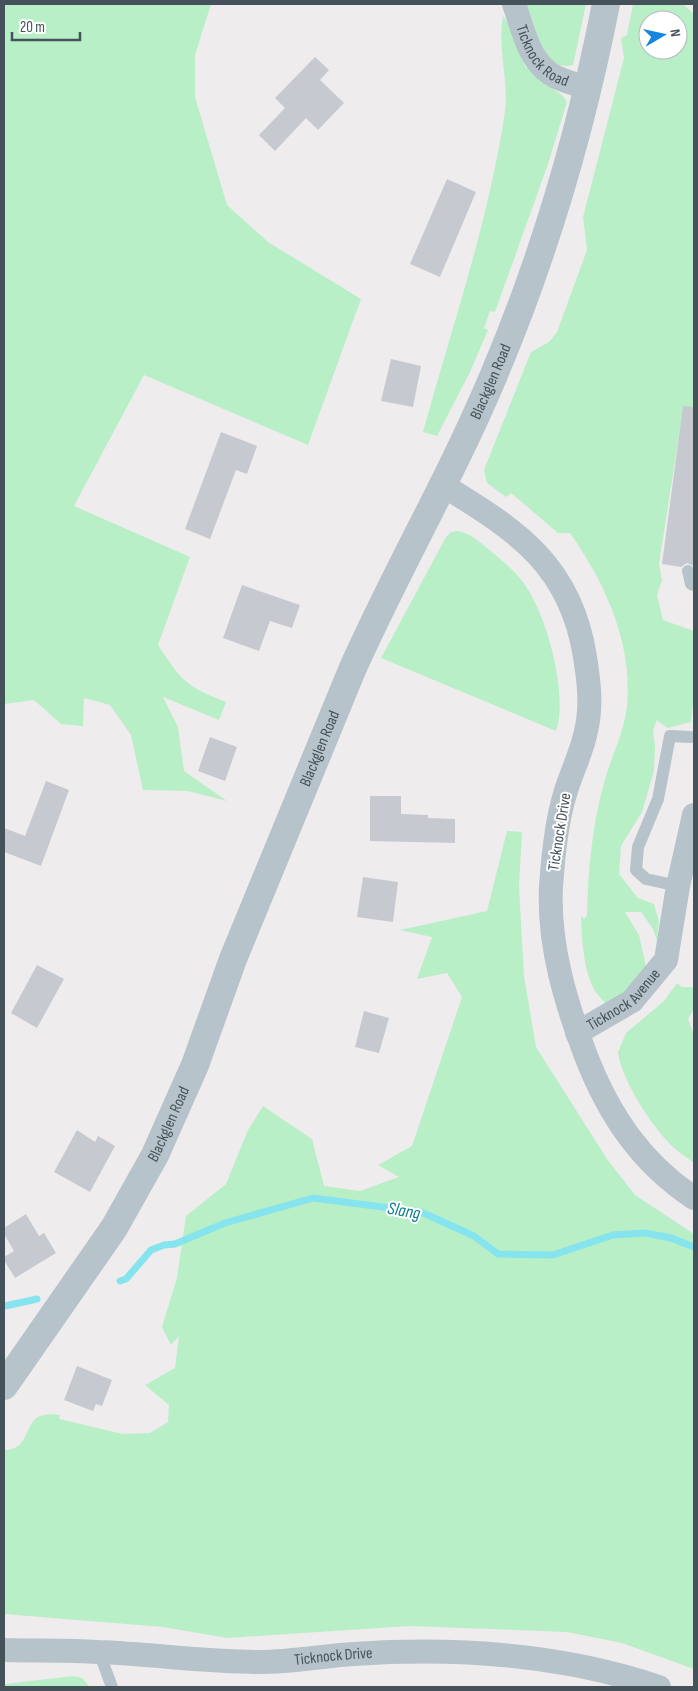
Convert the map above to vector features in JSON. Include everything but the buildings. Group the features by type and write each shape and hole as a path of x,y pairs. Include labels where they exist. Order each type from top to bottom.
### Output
{"street":[{"name":"Ticknock Road","path":"514,4 527,41 543,69 556,77 589,88"},
{"name":"Blackglen Road","path":"4,1386 114,1228 155,1155 195,1065 233,959 349,678 370,631 444,486 495,372 542,248 589,88 606,4"},
{"name":"Ticknock Drive","path":"444,486 507,526 537,552 568,598 582,639 590,702 588,722 565,795 551,889 553,938 561,980 577,1033 596,1082 629,1137 644,1158 671,1183 694,1198"},
{"name":"Ticknock Avenue","path":"577,1033 632,1001 666,960 678,886 694,815"},
{"name":"Ticknock Drive","path":"4,1650 99,1652 230,1662 264,1662 354,1654 476,1653 553,1660 594,1668 659,1687"}],"lane":[{"path":"688,571 691,584 694,585"},
{"path":"678,886 646,879 636,870 638,847 658,799 670,736 691,737"},
{"path":"99,1652 112,1687"}],"green space":[{"path":"4,4 211,4 195,55 195,97 227,205 268,242 361,299 308,445 144,375 74,506 190,557 158,645 179,675 186,681 201,691 226,702 219,720 163,697 178,727 184,771 227,801 188,791 143,790 131,735 110,705 84,698 83,726 61,724 34,700 4,704"},
{"path":"525,4 586,4 573,65 562,66 546,55 540,46"},
{"path":"633,4 683,4 694,14 694,417 682,416 659,564 662,580 657,595 663,620 694,631 694,695 691,722 667,728 657,720 653,730 655,746 654,771 642,812 621,846 619,874 638,898 654,904 659,922 657,941 653,929 641,912 625,912 639,935 647,971 608,1007 595,991 587,972 581,916 584,919 587,915 591,849 596,816 607,773 623,726 627,706 626,659 621,637 614,615 595,572 570,533 558,533 511,493 506,497 487,483 484,470 531,352 549,342 557,332 587,250 583,217 624,58 621,38 627,35"},
{"path":"503,16 509,24 526,68 529,67 544,83 562,95 567,102 547,167 495,312 490,311 484,328 488,330 470,372 437,436 423,432 480,233 490,193 505,111 506,88 501,40"},
{"path":"458,531 473,537 501,560 519,577 532,596 547,633 557,676 560,697 556,731 381,658 446,537 451,532"},
{"path":"507,831 522,832 519,887 524,976 536,1047 607,1159 635,1195 694,1234 694,1669 622,1643 567,1632 409,1626 227,1638 163,1627 4,1614 4,1450 21,1444 32,1423 37,1418 46,1414 60,1415 59,1419 123,1434 150,1433 168,1422 169,1405 145,1385 175,1368 179,1336 171,1345 162,1327 177,1278 186,1216 226,1184 248,1130 263,1106 312,1139 324,1186 360,1191 399,1177 378,1165 412,1146 462,997 447,973 417,979 432,937 400,930 487,911"},
{"path":"677,983 682,987 694,987 694,1009 688,1019 694,1034 694,1163 667,1141 640,1104 625,1076 618,1052 626,1033 664,1001"},
{"path":"74,1676 82,1678 90,1687 4,1687 4,1684"}],"waterway":[{"name":"Slang","path":"120,1281 126,1279 151,1250 164,1245 175,1244 225,1223 313,1198 421,1212 474,1236 498,1254 553,1255 613,1235 645,1233 671,1238 694,1247"},
{"name":"Slang","path":"5,1306 37,1299"}]}
